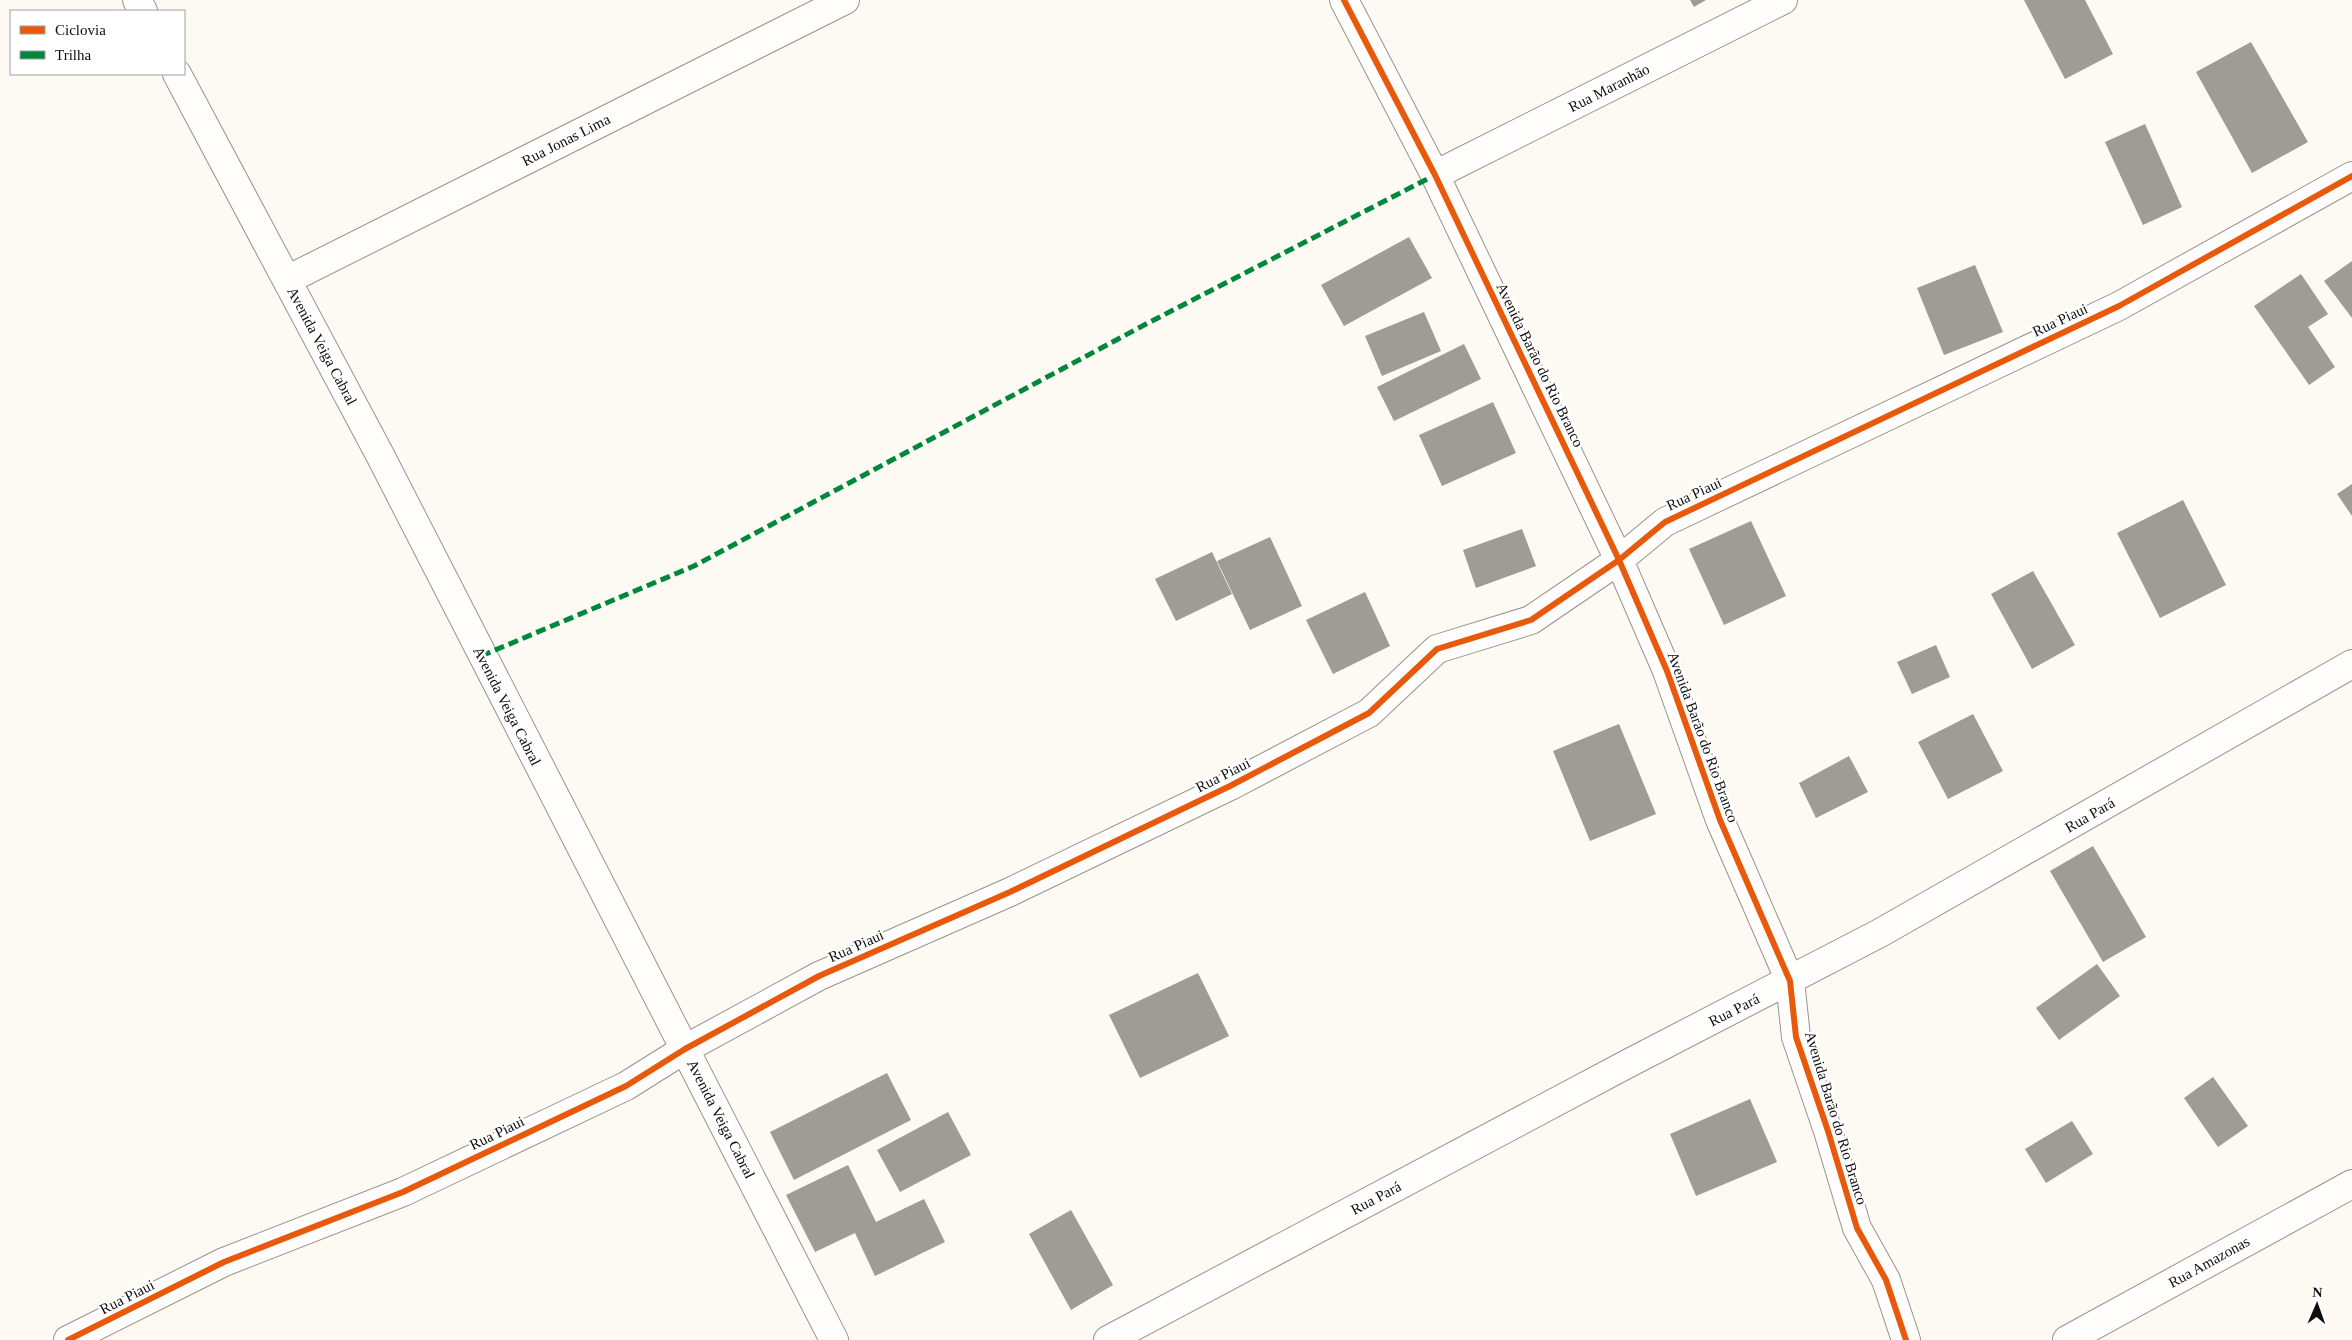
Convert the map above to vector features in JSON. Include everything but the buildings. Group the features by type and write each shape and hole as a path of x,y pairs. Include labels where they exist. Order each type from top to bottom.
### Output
{"street":[{"name":"Rua Jonas Lima","path":"287,280 845,0"},
{"name":"Avenida Barão do Rio Branco","path":"1344,0 1434,175 1620,560 1667,671 1720,820 1790,981 1796,1037 1828,1131 1856,1228 1886,1280 1906,1340"},
{"name":"Rua Maranhão","path":"1434,175 1783,0"},
{"name":"Avenida Veiga Cabral","path":"178,75 287,280 834,1340"},
{"name":"Rua Piaui","path":"68,1340 224,1262 403,1192 626,1086 685,1049 819,976 1010,892 1239,781 1368,713 1437,649 1531,620 1620,560 1665,522 2120,306 2352,176"},
{"name":"Rua Pará","path":"1108,1340 1631,1062 1790,981 1965,886 2352,664"},
{"name":"Rua Amazonas","path":"2067,1340 2352,1184"}],"marked path":[{"path":"481,656 694,566 1148,323 1435,175"}],"cycle path":[{"path":"1344,0 1435,175 1619,560 1667,671 1720,820 1790,981 1796,1037 1828,1131 1857,1228 1886,1280 1906,1340"},
{"path":"68,1340 224,1262 403,1192 626,1086 685,1049 819,976 1010,892 1230,786 1369,713 1437,649 1531,620 1619,560 1665,522 2119,306 2352,176"}]}
